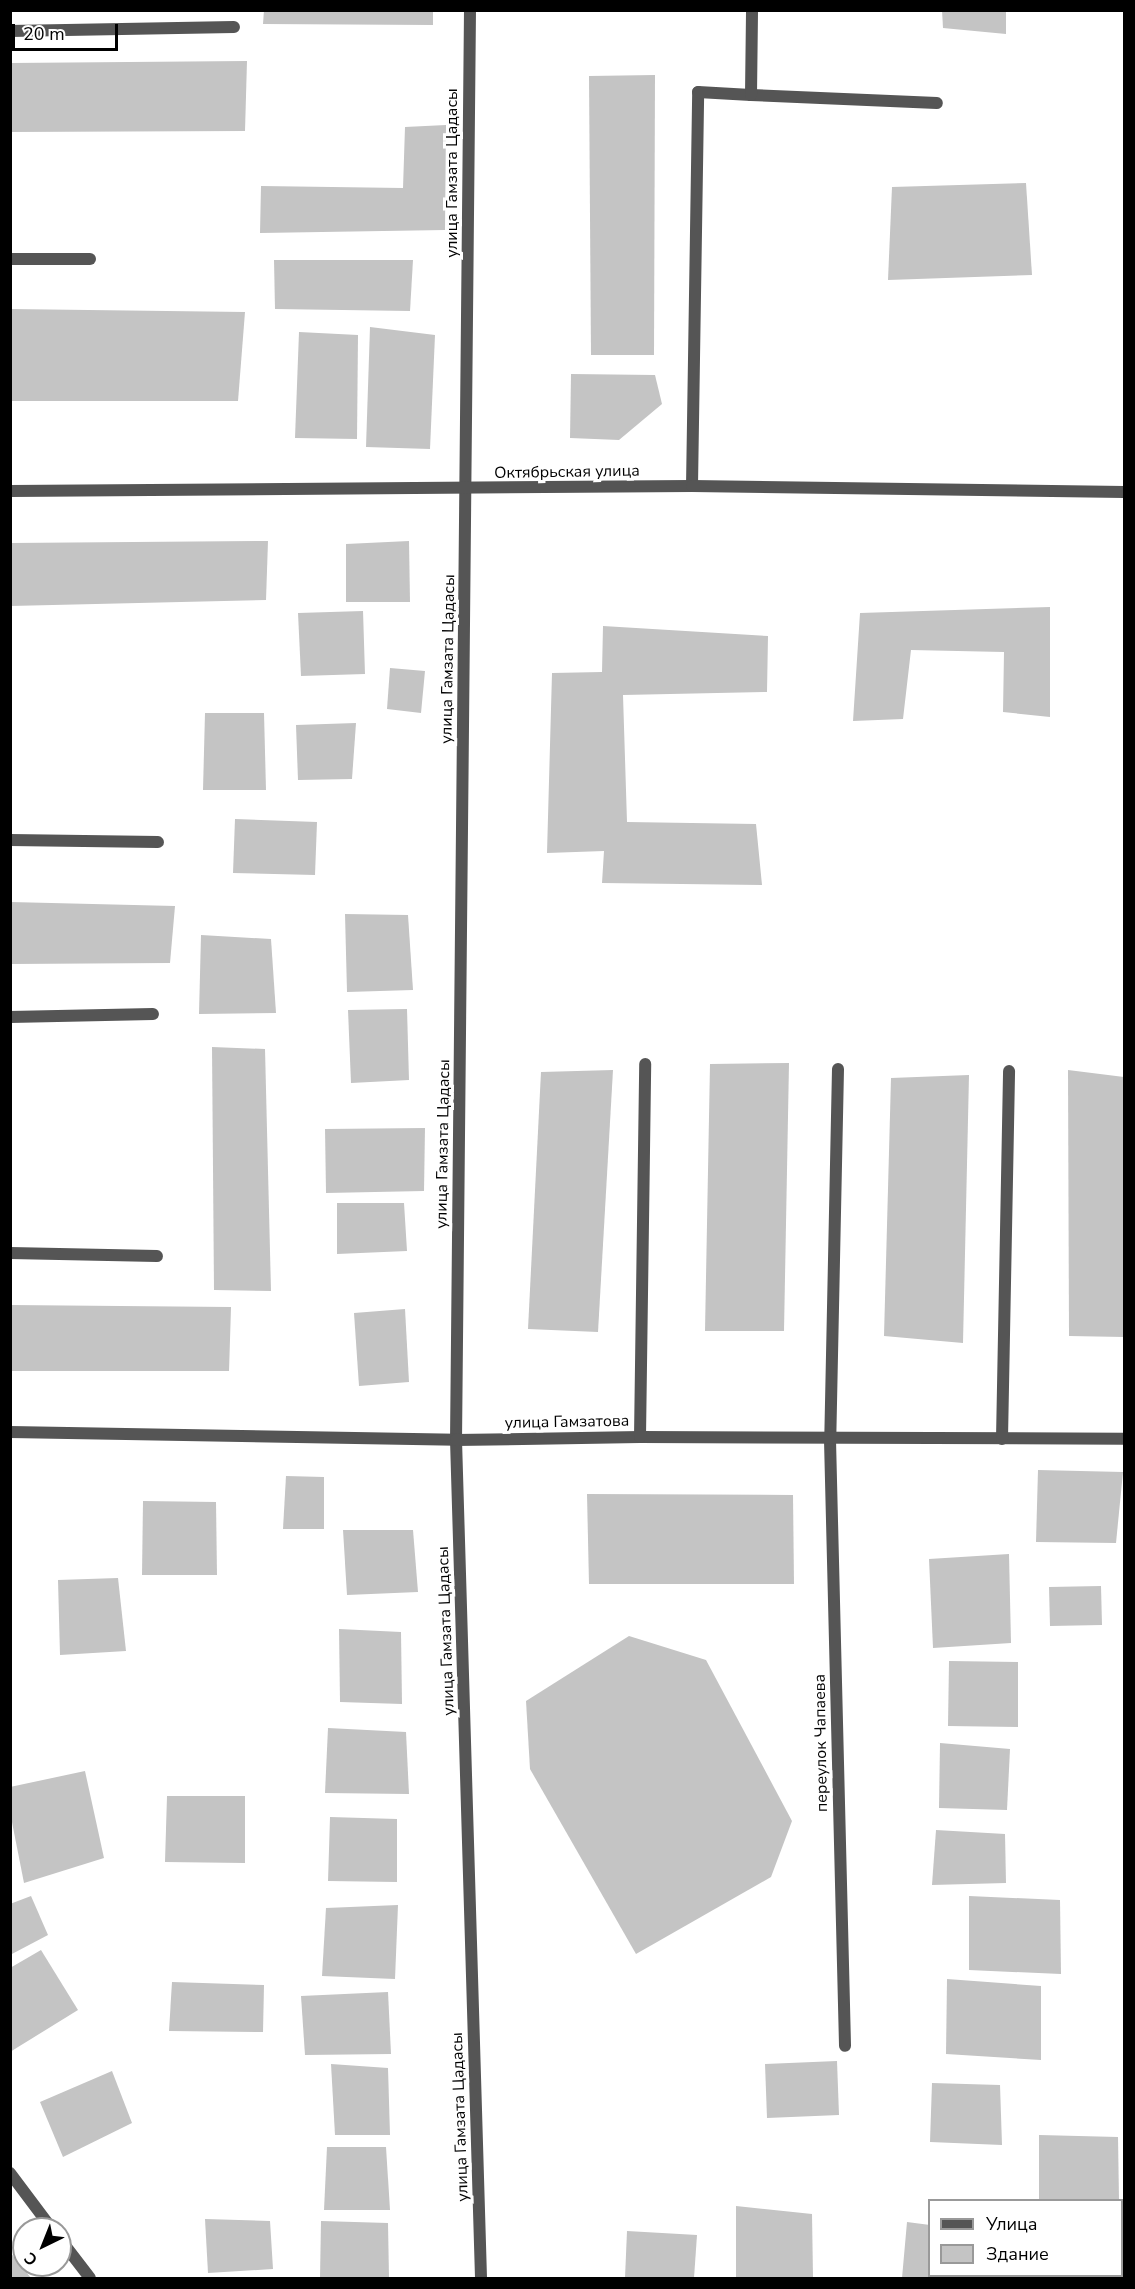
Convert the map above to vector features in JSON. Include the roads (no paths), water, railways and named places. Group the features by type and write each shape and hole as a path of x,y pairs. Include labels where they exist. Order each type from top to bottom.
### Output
{"street":[{"name":"улица Гамзата Цадасы","path":"470,10 456,1440 481,2278"},
{"path":"751,95 752,10"},
{"path":"10,31 234,27"},
{"path":"692,486 698,92 937,103"},
{"path":"10,258 90,259"},
{"name":"Октябрьская улица","path":"10,491 467,490 692,486 1125,492"},
{"path":"10,840 158,842"},
{"path":"10,1017 153,1014"},
{"path":"640,1437 645,1064"},
{"name":"переулок Чапаева","path":"838,1069 830,1440 845,2046"},
{"path":"1002,1439 1009,1071"},
{"path":"10,1253 157,1256"},
{"name":"улица Гамзатова","path":"10,1432 456,1440 640,1437 830,1440 1125,1439"},
{"path":"10,2173 43,2217"},
{"path":"72,2255 90,2278"}]}
